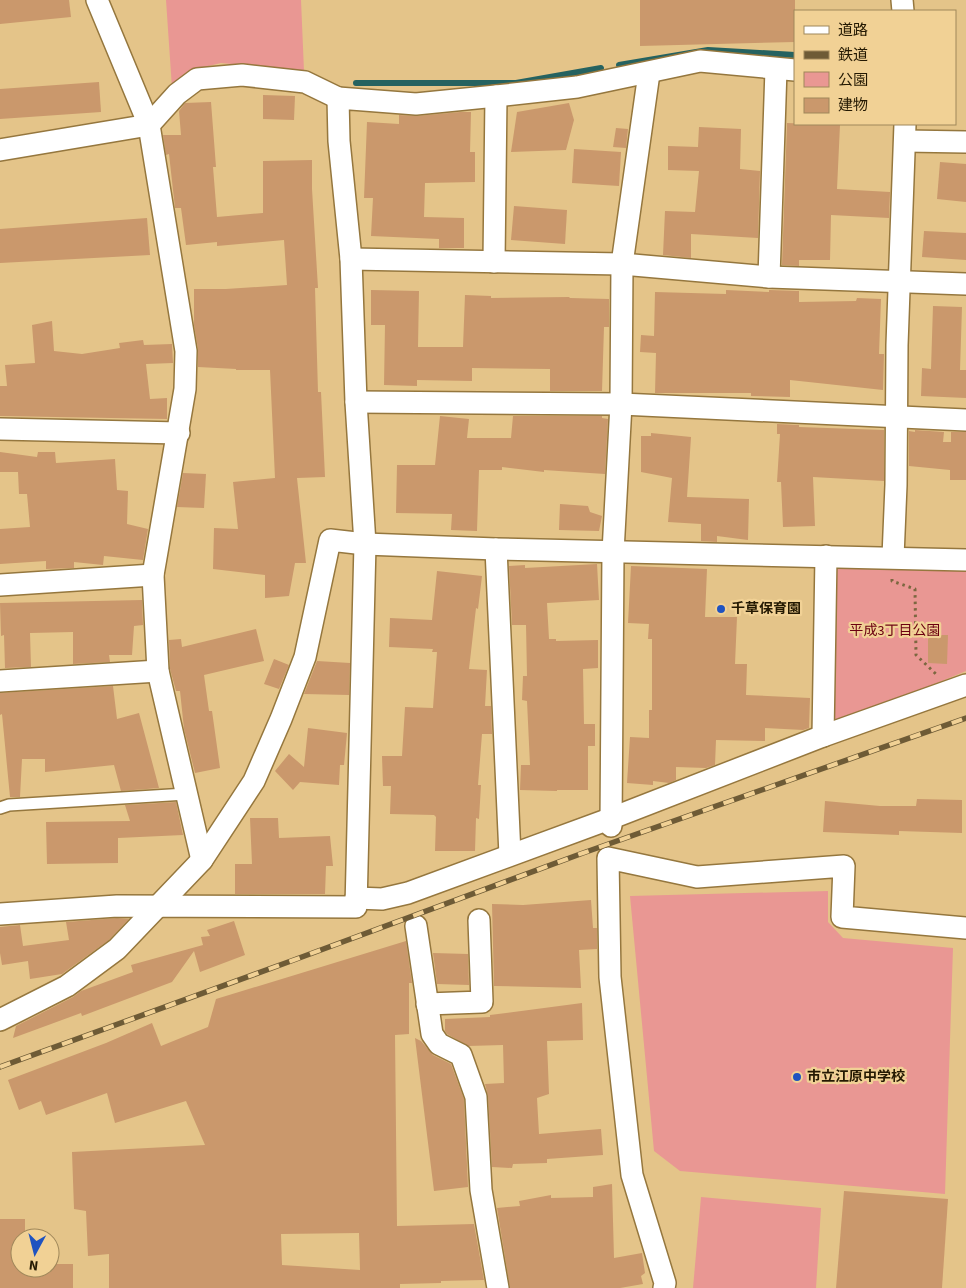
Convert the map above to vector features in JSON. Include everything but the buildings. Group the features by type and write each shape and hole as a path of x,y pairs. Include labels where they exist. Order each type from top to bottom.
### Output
{"street":[{"path":"97,0 149,126 186,351 185,389 179,433 153,575 158,670 202,860"},
{"path":"0,150 149,126 177,94 197,79 242,75 305,82 338,98 416,104 577,87 700,61 786,69 769,277"},
{"path":"612,822 614,552 621,404 622,264 649,73"},
{"path":"494,262 496,96"},
{"path":"0,914 160,905 356,907 365,544 356,402 351,259 338,141 338,98"},
{"path":"893,557 899,282 905,132 966,142"},
{"path":"351,259 622,264 769,277 966,284"},
{"path":"356,402 621,404 966,420"},
{"path":"0,429 179,433"},
{"path":"0,1020 73,982 117,949 202,860 254,781 281,720 305,657 330,540 365,544 496,549 966,560"},
{"path":"496,549 510,855"},
{"path":"823,736 826,556"},
{"path":"0,585 153,575"},
{"path":"0,681 158,670"},
{"path":"356,898 382,899 408,893 510,855 612,822 823,736 966,685"},
{"path":"664,1288 665,1283 632,1175 610,977 608,858 697,877 844,866 842,917 966,928"},
{"path":"427,1004 482,1002 480,920"},
{"path":"416,926 432,1034 439,1044 460,1055 476,1098 481,1190 498,1288"}],"lane":[{"path":"0,808 9,805 186,794"}],"path":[{"path":"892,581 915,588 916,655 943,680"}],"green space":[{"path":"166,0 301,0 304,71 221,63 188,71 172,88"},
{"name":"平成3丁目公園","path":"834,565 966,569 966,671 836,725 828,719"},
{"name":"市立江原中学校","path":"828,891 828,922 843,938 953,948 945,1194 680,1171 654,1151 630,896"},
{"path":"701,1197 821,1208 816,1288 693,1288"}],"waterway":[{"path":"619,65 708,50 794,55"},
{"path":"356,83 516,83 601,68"}],"railway":[{"path":"0,1067 583,853 966,718"}],"place":[{"name":"千草保育園","path":"721,609"},
{"name":"市立江原中学校","path":"797,1077"}]}
